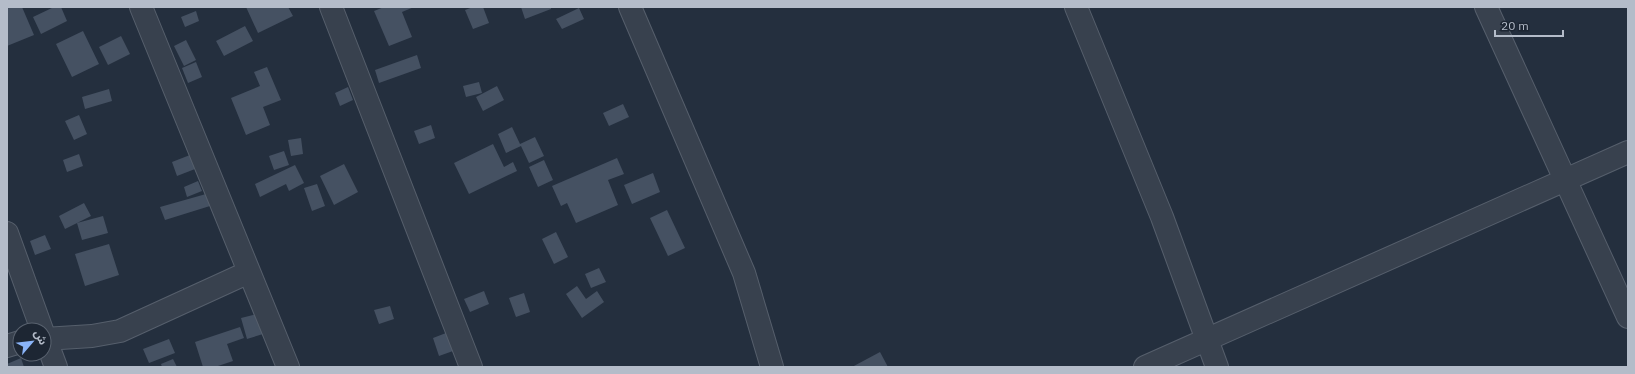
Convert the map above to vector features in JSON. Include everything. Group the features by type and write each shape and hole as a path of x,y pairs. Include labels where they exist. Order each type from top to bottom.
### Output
{"street":[{"path":"141,7 288,367"},
{"path":"332,7 471,367"},
{"path":"630,7 744,273 772,367"},
{"path":"1076,7 1162,216 1216,367"},
{"path":"1486,7 1628,317"},
{"path":"1145,367 1628,152"},
{"path":"7,233 39,322"},
{"path":"52,336 92,336 120,331 249,272"},
{"path":"52,357 56,367"}],"building":[{"path":"7,7 22,7 34,35 7,46"},
{"path":"54,7 61,7 67,21 41,34 33,17"},
{"path":"246,7 288,7 293,16 258,33"},
{"path":"384,7 414,7 402,12 412,37 389,46 374,11"},
{"path":"473,7 483,7 489,23 473,29 465,10"},
{"path":"521,7 551,7 551,9 525,19"},
{"path":"579,8 584,19 562,29 556,19"},
{"path":"196,11 199,21 185,27 181,17"},
{"path":"245,26 253,41 224,56 216,41"},
{"path":"83,31 99,64 72,77 56,44"},
{"path":"121,36 130,54 108,65 99,47"},
{"path":"186,40 196,60 184,66 174,46"},
{"path":"417,55 421,68 379,83 375,70"},
{"path":"196,62 202,77 188,83 182,68"},
{"path":"267,67 281,100 263,107 270,125 246,135 231,98 260,86 254,72"},
{"path":"479,82 482,93 466,97 463,86"},
{"path":"497,86 504,100 483,111 476,97"},
{"path":"348,87 353,100 340,106 335,93"},
{"path":"109,89 112,101 85,109 82,97"},
{"path":"623,104 629,117 609,126 603,113"},
{"path":"79,115 87,134 74,140 65,121"},
{"path":"431,125 435,138 419,144 414,131"},
{"path":"512,127 520,144 535,137 544,156 529,163 521,146 506,153 498,134"},
{"path":"301,138 303,154 291,156 288,140"},
{"path":"493,144 504,167 513,162 517,171 469,194 454,163"},
{"path":"284,151 289,165 274,170 269,156"},
{"path":"79,154 83,166 67,172 63,160"},
{"path":"190,155 195,169 177,176 172,162"},
{"path":"617,158 624,174 608,180 618,205 576,223 567,203 561,206 552,186"},
{"path":"544,160 553,180 538,187 529,167"},
{"path":"344,164 358,192 334,205 320,176"},
{"path":"295,165 304,183 289,191 286,184 260,197 255,184"},
{"path":"653,173 660,192 632,204 624,185"},
{"path":"198,181 202,191 187,197 184,187"},
{"path":"317,184 325,206 312,211 304,188"},
{"path":"206,194 210,206 165,220 160,207"},
{"path":"84,203 91,216 65,229 59,216"},
{"path":"667,210 685,248 668,256 650,218"},
{"path":"103,216 108,233 82,240 77,223"},
{"path":"556,232 568,257 554,264 542,239"},
{"path":"45,235 51,249 35,255 30,241"},
{"path":"109,244 119,275 85,286 75,254"},
{"path":"599,268 606,282 591,288 585,274"},
{"path":"577,286 586,299 597,291 604,302 582,318 566,294"},
{"path":"484,291 489,304 470,312 464,299"},
{"path":"524,293 530,312 516,317 509,298"},
{"path":"390,306 394,319 379,324 374,310"},
{"path":"257,314 263,334 247,339 241,318"},
{"path":"240,327 244,338 227,344 233,361 215,367 203,367 195,342"},
{"path":"446,333 453,351 439,356 433,338"},
{"path":"169,339 175,353 149,363 143,349"},
{"path":"880,352 888,367 852,367"},
{"path":"173,359 177,367 162,367 161,364"},
{"path":"12,362 22,362 24,367 7,367 7,364"}]}
